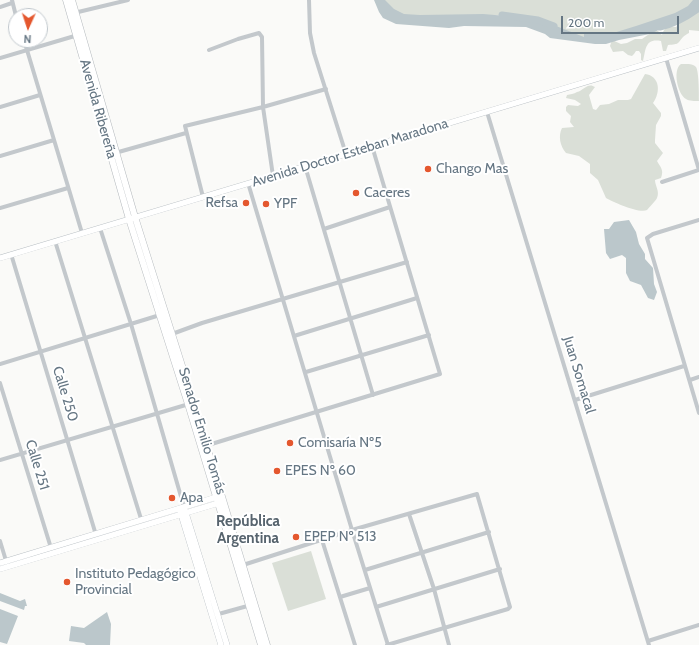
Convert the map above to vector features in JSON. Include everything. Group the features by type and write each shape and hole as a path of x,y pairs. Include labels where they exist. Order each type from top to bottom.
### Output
{"main road":[{"name":"Avenida Ribereña","path":"66,0 73,13"},
{"name":"Avenida Ribereña","path":"72,0 73,13 132,218"},
{"name":"Avenida Doctor Esteban Maradona","path":"0,258 699,48"},
{"name":"Senador Emilio Tomás","path":"132,218 191,403 252,604 267,645"},
{"name":"Senador Emilio Tomás","path":"163,314 172,334 191,403"},
{"name":"Senador Emilio Tomás","path":"220,499 243,565 261,645"},
{"path":"0,569 5,564 220,499"},
{"path":"183,510 215,615 227,645"},
{"path":"215,615 221,645"}],"street":[{"path":"73,13 128,0"},
{"path":"309,0 311,39 314,53 346,154"},
{"path":"0,7 12,2"},
{"path":"209,50 259,33 262,37 263,107 273,176"},
{"path":"0,58 79,34"},
{"path":"27,50 82,233"},
{"path":"662,182 699,170 666,58"},
{"path":"203,197 185,126 263,107 326,89"},
{"path":"0,107 40,95"},
{"name":"Juan Somacal","path":"487,112 649,643"},
{"path":"113,153 186,133"},
{"path":"0,156 54,140"},
{"path":"204,446 440,374 372,146"},
{"path":"305,166 373,395"},
{"path":"243,565 352,530 476,493 478,495 510,605 508,609 388,645 352,530 306,372 248,183"},
{"path":"0,208 68,188"},
{"path":"324,228 390,207"},
{"path":"699,220 653,234 647,238 699,413"},
{"path":"100,228 131,324 183,510"},
{"path":"55,241 142,523"},
{"name":"Calle 250","path":"11,254 96,537"},
{"path":"172,334 202,323 284,300 407,262"},
{"path":"294,336 418,298"},
{"path":"0,364 163,314"},
{"path":"306,372 429,335"},
{"path":"576,400 684,366"},
{"path":"690,380 699,377"},
{"name":"Calle 251","path":"0,383 52,550"},
{"path":"0,460 191,403"},
{"path":"409,514 434,589 449,645"},
{"path":"365,570 489,532"},
{"path":"322,540 355,645"},
{"path":"0,541 5,564"},
{"path":"376,607 500,569"},
{"path":"340,597 370,588"},
{"path":"215,615 252,604"},
{"path":"649,643 699,625"}],"shaded area":[{"path":"374,0 385,0 394,9 404,14 483,14 507,16 551,24 584,37 584,34 610,34 675,13 688,6 693,0 699,0 699,11 650,34 606,44 595,44 550,38 545,34 526,27 464,26 449,28 396,24 383,18"},
{"path":"382,0 699,0 699,31 689,30 689,33 678,43 668,45 666,51 663,51 661,41 652,41 647,45 643,61 641,60 641,54 639,51 636,51 632,56 623,51 613,52 610,46 612,40 621,44 627,43 635,39 642,39 655,30 662,35 665,29 669,27 676,27 685,18 621,35 585,38 538,20 504,15 410,18 394,13"},
{"path":"681,64 691,64 696,67 699,101 687,100 681,93 677,82 677,71"},
{"path":"645,74 654,78 658,85 656,99 653,103 661,113 661,116 656,125 655,143 663,153 657,161 662,169 662,173 661,178 655,180 658,193 657,198 647,210 644,211 626,207 606,198 598,180 590,173 590,164 579,156 566,153 561,144 560,138 562,128 574,127 570,122 571,116 566,111 566,107 568,105 578,106 581,104 575,100 566,98 567,95 576,93 590,85 595,87 589,95 593,109 596,110 600,105 609,104 618,100 631,99"},
{"path":"629,220 636,232 639,244 645,254 645,259 653,268 654,284 657,292 654,300 648,298 641,285 630,281 626,273 626,258 622,255 610,259 606,253 604,229 609,229 614,222"},
{"path":"311,551 326,599 288,611 272,563"},
{"path":"0,593 20,601 25,599 27,606 25,606 24,610 0,601"},
{"path":"0,609 18,616 7,644 0,642"},
{"path":"107,612 111,624 110,645 86,645 84,643 69,641 71,626 84,628"}],"waterway":[{"path":"660,27 681,20 699,8"},
{"path":"502,15 538,20 554,26"}],"place":[{"name":"Chango Mas","path":"428,169"},
{"name":"Caceres","path":"356,193"},
{"name":"Refsa","path":"246,203"},
{"name":"YPF","path":"266,204"},
{"name":"Comisaría Nº5","path":"290,443"},
{"name":"EPES Nº 60","path":"277,471"},
{"name":"Apa","path":"172,498"},
{"name":"EPEP Nº 513","path":"296,537"},
{"name":"Instituto Pedagógico Provincial","path":"67,582"}],"district":[{"name":"República Argentina","path":"248,530"}]}
